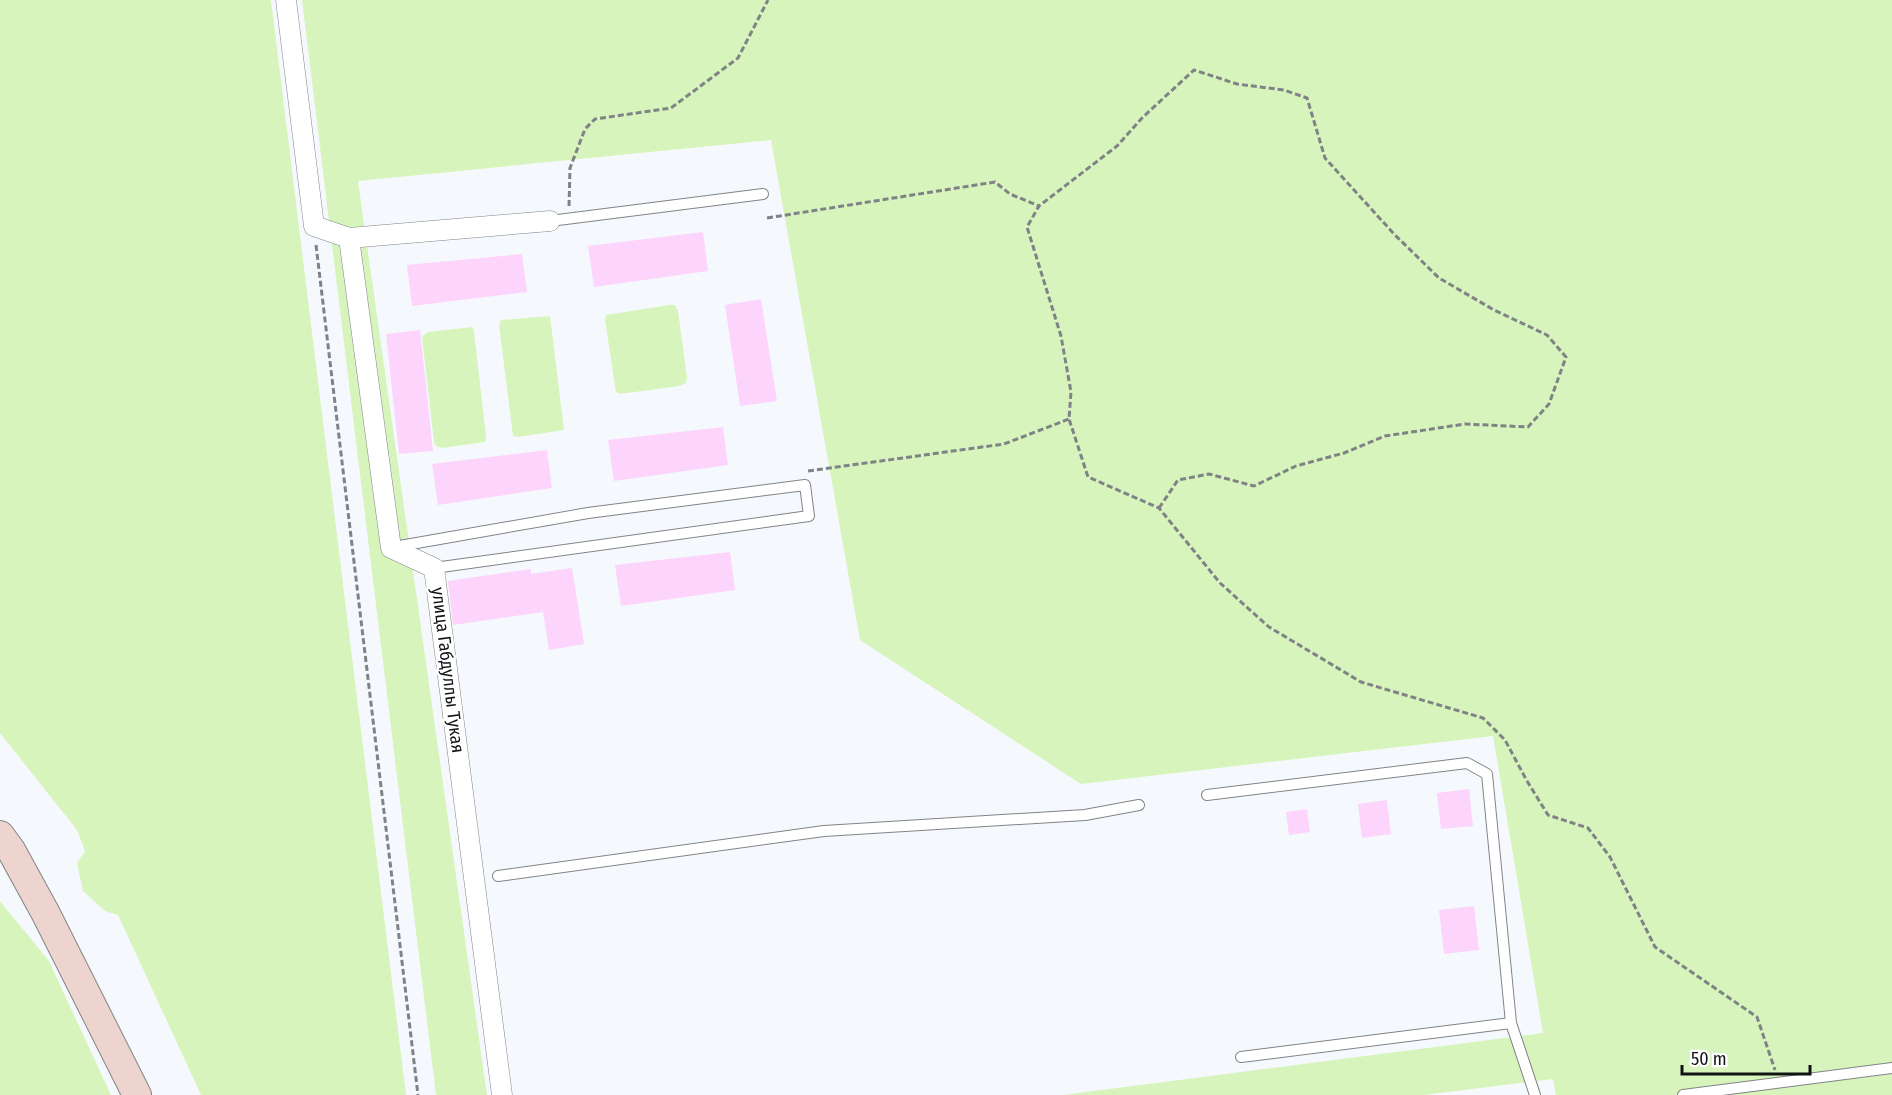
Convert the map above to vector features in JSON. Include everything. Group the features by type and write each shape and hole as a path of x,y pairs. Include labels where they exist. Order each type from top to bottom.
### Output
{"street":[{"path":"286,0 314,226 349,237 559,220"},
{"path":"349,237 391,548"},
{"name":"улица Габдуллы Тукая","path":"391,548 434,568 502,1095"},
{"path":"0,835 11,850 46,914 137,1095"}],"lane":[{"path":"559,220 763,194"},
{"path":"391,548 588,513 804,485 809,516 434,568"},
{"path":"1207,795 1467,763 1487,774 1511,1023 1535,1095"},
{"path":"498,876 824,831 1084,815 1139,805"},
{"path":"1241,1057 1511,1023"},
{"path":"1683,1095 1892,1068"}],"path":[{"path":"559,220 570,168 585,129 595,119 671,108 738,58 768,0"},
{"path":"1194,70 1237,84 1284,90 1307,98 1325,158 1394,234 1439,278 1494,310 1547,334 1566,357 1549,404 1528,427 1465,424 1386,436 1344,453 1296,466 1254,486 1209,474 1178,480 1159,508 1088,477 1069,419 1071,392 1061,336 1027,227 1039,206 1117,146 1143,117 1194,70"},
{"path":"767,218 995,182 1010,194 1039,206"},
{"path":"314,226 418,1095"},
{"path":"802,472 1004,444 1069,419"}],"green space":[{"path":"0,0 271,0 406,1095 201,1095 118,915 105,911 83,891 77,863 85,851 77,830 0,733"},
{"path":"302,0 1892,0 1892,1095 1556,1095 1553,1079 1424,1095 1063,1095 1543,1033 1493,736 1081,784 860,640 771,140 358,181 487,1095 436,1095"},
{"path":"675,305 678,311 686,383 679,386 620,394 616,392 606,315"},
{"path":"550,316 564,430 513,436 499,325 501,320"},
{"path":"472,327 485,442 442,448 436,446 434,442 422,337 428,332"},
{"path":"0,901 49,961 111,1095 0,1095"}],"building":[{"path":"703,232 708,271 594,287 588,246"},
{"path":"522,254 527,292 412,306 407,265"},
{"path":"761,299 777,401 740,406 725,305"},
{"path":"420,330 433,451 399,454 386,334"},
{"path":"723,427 728,465 614,481 608,440"},
{"path":"547,450 552,488 438,505 432,464"},
{"path":"730,552 735,590 621,606 615,565"},
{"path":"572,568 584,644 549,650 543,612 453,625 448,581 531,569 531,574"},
{"path":"1469,789 1473,826 1441,829 1437,793"},
{"path":"1387,800 1391,834 1362,838 1358,804"},
{"path":"1307,809 1310,832 1289,835 1286,812"},
{"path":"1474,906 1479,950 1444,954 1439,910"}]}
